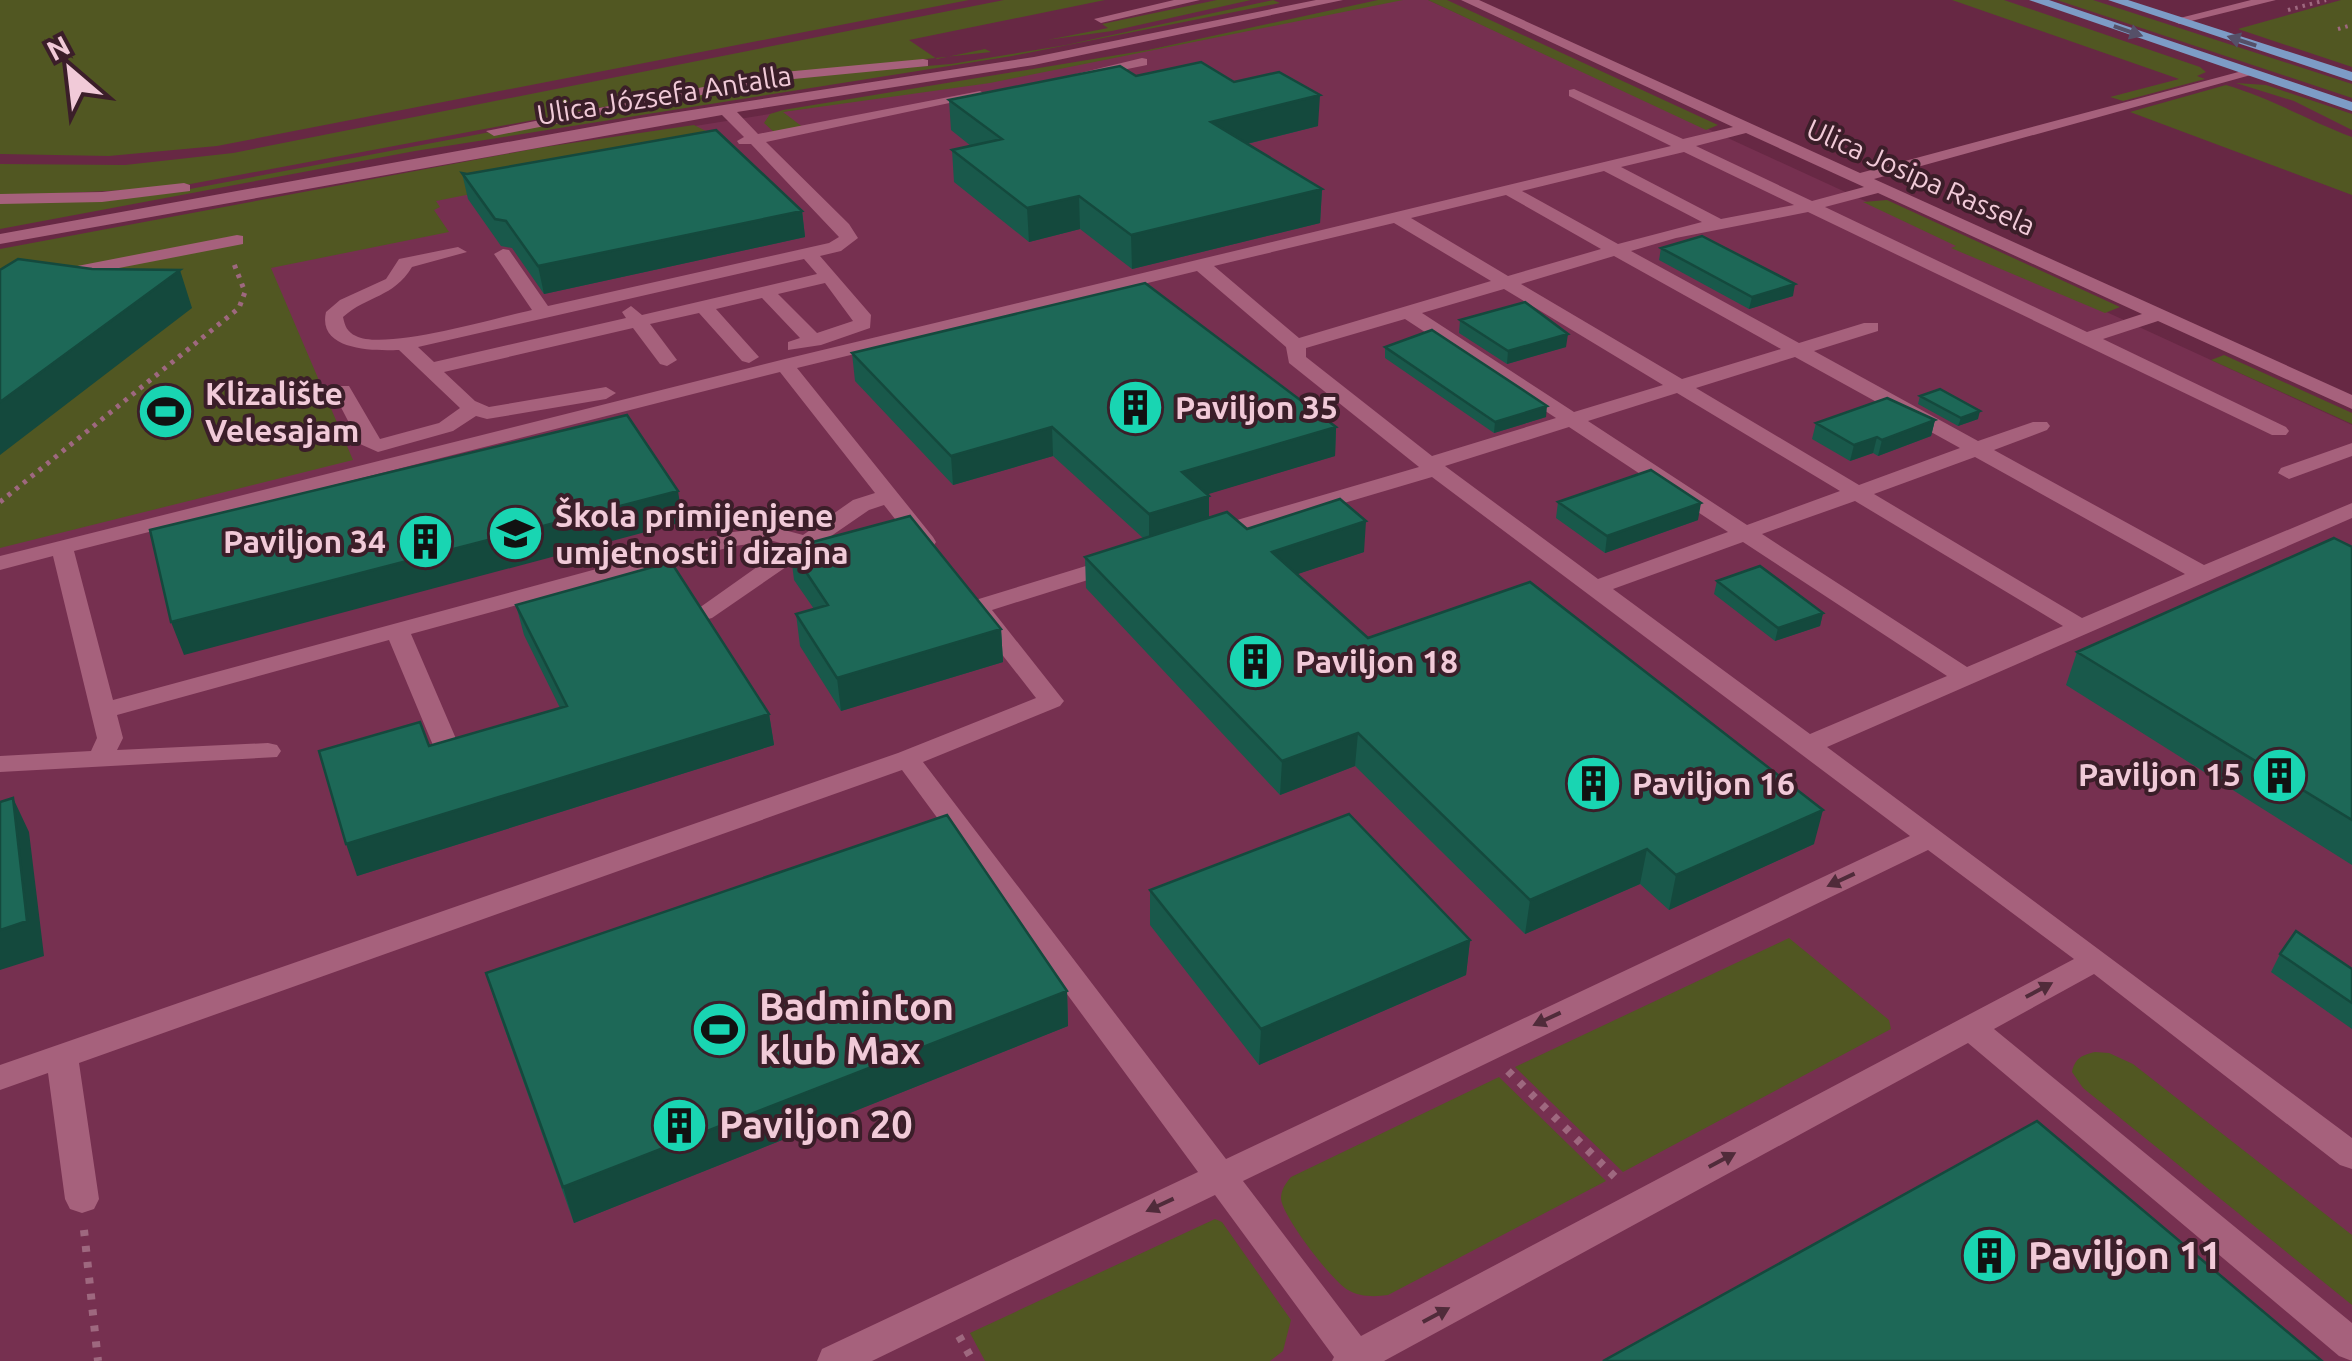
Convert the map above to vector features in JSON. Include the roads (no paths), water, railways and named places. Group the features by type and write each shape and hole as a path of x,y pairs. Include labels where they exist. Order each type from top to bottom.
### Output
{"main road":[{"path":"2036,0 2352,106"},
{"path":"2115,0 2352,77"}],"street":[{"path":"1101,19 1193,0"},
{"path":"471,135 773,77 946,62 1077,40 1260,0"},
{"name":"Ulica Józsefa Antalla","path":"0,239 372,169 1034,61 1336,0"},
{"name":"Ulica Josipa Rassela","path":"1468,0 2352,403"},
{"path":"2178,20 2268,0"},
{"path":"1067,77 1142,62"},
{"path":"1859,178 2252,73"},
{"path":"728,144 992,93"},
{"path":"1574,93 2279,432"},
{"path":"438,376 638,322 721,287 766,292 818,265 848,238 726,109"},
{"path":"0,563 785,365 1606,166 1746,128"},
{"path":"0,199 102,197 172,190 452,139"},
{"path":"1606,166 1719,224"},
{"path":"1296,345 1618,249 1878,188"},
{"path":"1508,190 2203,574"},
{"path":"1397,217 2081,627"},
{"path":"0,308 16,295 9,284 232,248"},
{"path":"458,252 405,263 393,282 347,304 334,316 336,330 345,340 368,345 404,344 544,313 721,287 818,265"},
{"path":"503,254 544,313"},
{"path":"1201,264 1296,345 1296,359 1432,467 2096,960 2352,1156"},
{"path":"404,344 474,408 487,414 544,406 749,358 863,324 862,315 818,265"},
{"path":"438,376 703,306 721,287"},
{"path":"766,292 814,341"},
{"path":"703,306 749,358"},
{"path":"1407,312 1965,677"},
{"path":"2084,339 2159,315"},
{"path":"638,322 667,360"},
{"path":"1194,540 1791,349 1871,327"},
{"path":"785,365 944,565"},
{"path":"342,390 368,440 378,446 446,427 474,408"},
{"path":"1594,588 2040,426"},
{"path":"2289,473 2352,449"},
{"path":"704,613 803,542 861,506 889,496"},
{"path":"1806,746 2352,510"},
{"path":"2307,529 2337,545"},
{"path":"103,711 734,539 773,534 803,542"},
{"path":"62,548 110,738 100,759"},
{"path":"0,1078 907,759 1051,701 971,600 1139,557"},
{"path":"397,630 453,762"},
{"path":"0,764 268,751"},
{"path":"907,759 1353,1359 2096,960"},
{"path":"835,1361 1929,838"},
{"path":"1970,1027 2352,1345"},
{"path":"62,1056 82,1199"}],"place":[{"name":"Paviljon 35","path":"1136,408"},
{"name":"Klizalište Velesajam","path":"166,412"},
{"name":"Škola primijenjene umjetnosti i dizajna","path":"516,534"},
{"name":"Paviljon 34","path":"425,542"},
{"name":"Paviljon 18","path":"1256,662"},
{"name":"Paviljon 15","path":"2280,775"},
{"name":"Paviljon 16","path":"1593,784"},
{"name":"Badminton klub Max","path":"720,1029"},
{"name":"Paviljon 20","path":"680,1125"},
{"name":"Paviljon 11","path":"1989,1256"}]}
